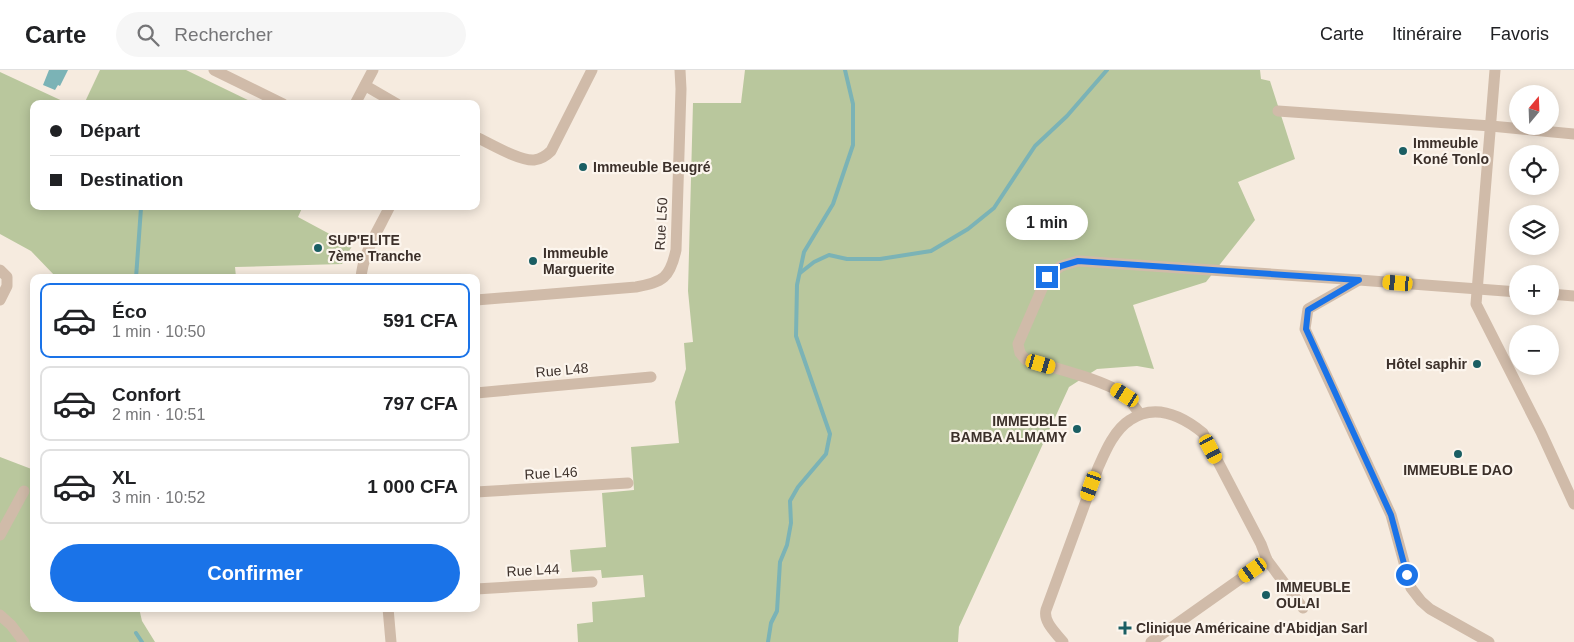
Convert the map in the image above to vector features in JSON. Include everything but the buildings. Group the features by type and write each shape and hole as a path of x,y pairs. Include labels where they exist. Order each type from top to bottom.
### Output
{"street":[{"path":"214,70 275,100"},
{"path":"357,100 373,70"},
{"path":"480,139 521,158 533,160 544,158 551,151 592,70"},
{"name":"Rue L50","path":"480,300 636,287 654,283 665,277 672,266 676,250 680,70"},
{"path":"1495,70 1476,300 1478,308 1541,432 1574,504"},
{"path":"366,86 391,100"},
{"path":"1278,112 1491,126 1574,134"},
{"path":"362,274 367,251 388,210"},
{"path":"1140,414 1125,395 1116,390 1104,384 1026,360 1020,353 1018,344 1047,277 1061,266 1078,261 1509,291"},
{"path":"0,270 7,277 7,286 0,300"},
{"path":"1359,280 1308,310 1306,329 1391,515 1411,588 1430,609 1489,642"},
{"path":"1559,295 1574,296"},
{"name":"Rue L48","path":"480,393 651,377"},
{"path":"1063,642 1046,620 1044,614 1107,448 1128,421 1140,414 1159,412 1176,415 1203,433 1261,544 1267,560 1303,608"},
{"name":"Rue L46","path":"480,492 628,483"},
{"path":"0,535 24,491"},
{"path":"1151,642 1267,560"},
{"name":"Rue L44","path":"480,588 592,582"},
{"path":"388,612 391,642"},
{"path":"0,615 11,624 24,642"}],"green space":[{"path":"100,70 186,70 248,100 86,100"},
{"path":"745,70 1260,70 1261,79 1270,81 1295,159 1238,182 1255,220 1206,282 1133,305 1154,369 1137,366 1097,369 1069,387 959,627 958,642 578,642 577,624 593,622 592,602 645,597 643,575 602,578 601,570 572,572 570,550 606,547 602,493 634,490 631,447 679,443 675,402 686,369 684,343 693,342 688,291 693,103 741,103"},
{"path":"0,72 60,100 30,100 30,210 301,210 298,217 352,246 342,264 235,267 236,274 53,274 31,251 0,234"},
{"path":"0,457 30,468 30,612 140,612 142,621 155,642 0,642"}],"water":[{"path":"49,70 68,70 60,86 58,85 55,90 43,85"}],"waterway":[{"path":"768,642 771,623 777,611 780,562 787,545 791,523 790,501 798,487 826,454 830,434 796,336 797,285 804,252 833,204 853,145 853,104 845,70"},
{"path":"800,273 814,262 829,255 847,259 880,259 931,251 968,229 994,208 1035,146 1067,116 1107,70"},
{"path":"136,274 141,210"},
{"path":"136,633 142,642"}],"place":[{"name":"Immeuble Koné Tonlo","path":"1403,151"},
{"name":"Immeuble Beugré","path":"583,167"},
{"name":"SUP'ELITE 7ème Tranche","path":"318,248"},
{"name":"Immeuble Marguerite","path":"533,261"},
{"name":"Hôtel saphir","path":"1477,364"},
{"name":"IMMEUBLE BAMBA ALMAMY","path":"1077,429"},
{"name":"IMMEUBLE DAO","path":"1458,454"},
{"name":"IMMEUBLE OULAI","path":"1266,595"},
{"name":"Clinique Américaine d'Abidjan Sarl","path":"1125,628"}],"route":[{"path":"1047,277 1061,266 1078,261 1359,280 1308,310 1306,329 1391,515 1407,575"}]}
